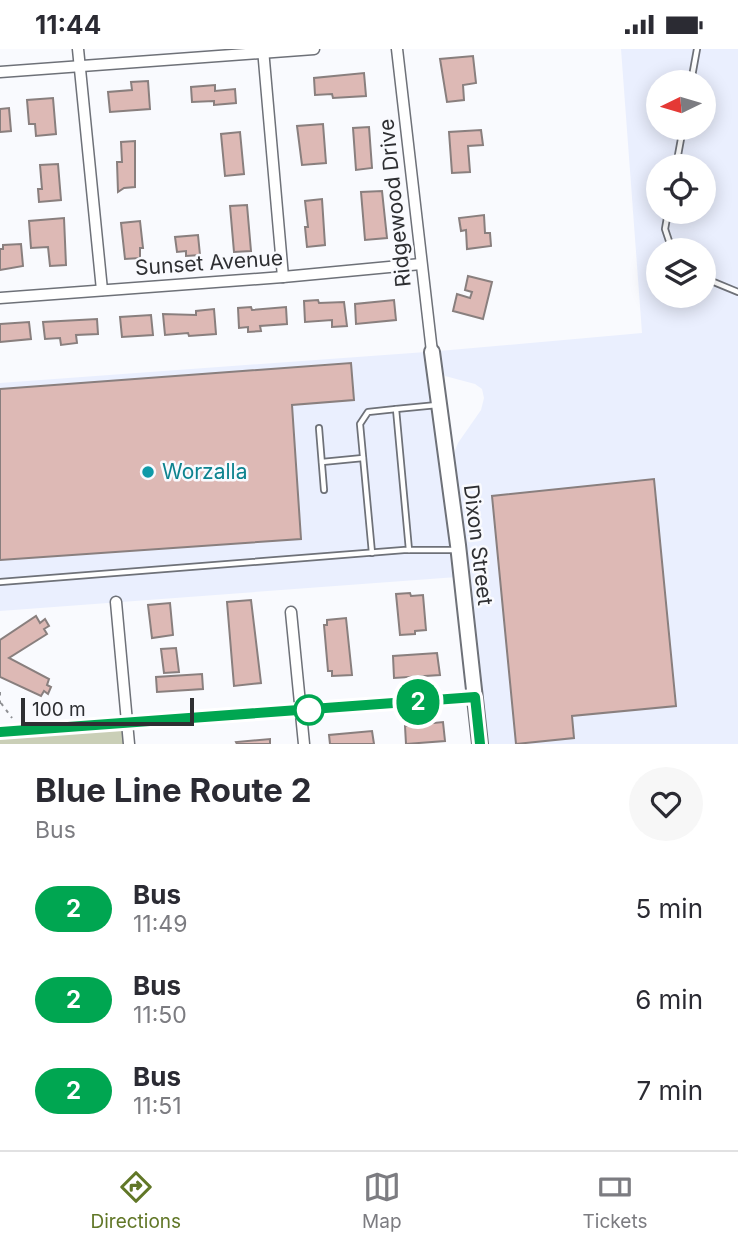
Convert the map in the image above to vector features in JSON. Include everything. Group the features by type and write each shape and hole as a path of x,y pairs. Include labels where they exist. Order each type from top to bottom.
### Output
{"street":[{"path":"78,49 102,290"},
{"path":"0,72 314,49"},
{"name":"Ridgewood Drive","path":"397,49 432,352"},
{"path":"263,51 283,277"},
{"name":"Sunset Avenue","path":"0,298 421,264"},
{"name":"Dixon Street","path":"432,352 480,744"},
{"path":"116,602 129,744"},
{"path":"291,612 304,744"},
{"path":"0,732 475,697"}],"lane":[{"path":"693,70 697,49"},
{"path":"716,283 738,292"},
{"path":"372,553 360,424 368,412 438,405"},
{"path":"396,409 409,550"},
{"path":"319,428 324,490"},
{"path":"322,462 363,458"},
{"path":"0,582 409,550 458,550"}],"path":[{"path":"0,692 0,704 12,718"}],"shaded area":[{"path":"621,49 738,49 738,744 487,744 454,453 481,410 484,398 482,389 475,384 445,376 441,369 439,351 642,333"},
{"path":"426,352 441,477 457,577 0,611 0,383"}],"green space":[{"path":"127,723 129,744 0,744 0,732"}],"building":[{"path":"473,56 476,83 463,85 464,100 447,102 440,59"},
{"path":"364,73 366,96 333,98 332,94 315,95 314,78"},
{"path":"148,81 150,109 110,112 108,92 132,90 131,82"},
{"path":"215,85 215,91 235,89 236,103 214,105 214,101 192,102 191,87"},
{"path":"53,98 56,134 36,136 35,124 29,124 27,100"},
{"path":"9,108 11,131 0,132 0,109"},
{"path":"323,124 326,163 302,165 297,126"},
{"path":"369,127 372,168 356,170 353,128"},
{"path":"481,130 483,145 468,146 470,172 452,173 449,132"},
{"path":"240,132 244,174 225,176 221,134"},
{"path":"135,141 135,187 124,188 118,192 117,162 122,162 121,142"},
{"path":"58,164 61,200 39,202 38,189 42,189 40,165"},
{"path":"382,191 387,238 365,240 361,192"},
{"path":"322,199 325,245 307,247 305,201"},
{"path":"247,205 251,251 234,252 230,206"},
{"path":"484,215 485,233 490,233 491,246 467,249 466,230 461,231 459,218"},
{"path":"64,218 66,265 50,266 48,247 31,248 29,221"},
{"path":"140,221 143,248 140,248 140,258 125,259 121,223"},
{"path":"198,235 200,255 186,256 186,251 177,252 175,237"},
{"path":"21,244 23,266 0,270 0,249 3,249 3,245"},
{"path":"468,276 492,282 483,319 453,311 457,294 470,298 472,292 465,290"},
{"path":"318,300 319,303 344,302 347,326 332,327 332,320 305,322 304,301"},
{"path":"394,300 396,320 356,324 355,304"},
{"path":"251,307 252,310 286,307 287,324 260,326 261,331 248,332 248,327 239,328 238,308"},
{"path":"214,309 216,334 165,335 163,314 196,315 196,311"},
{"path":"151,315 153,335 122,337 120,317"},
{"path":"97,319 98,334 76,335 77,343 61,345 60,338 45,339 43,322"},
{"path":"29,322 31,339 0,342 0,324"},
{"name":"Worzalla","path":"351,363 354,400 292,405 301,539 0,560 0,389"},
{"path":"654,479 676,706 572,716 574,738 516,744 492,496"},
{"path":"410,593 411,596 423,595 426,630 400,635 396,594"},
{"path":"251,600 261,683 234,686 227,602"},
{"path":"170,603 173,635 152,638 148,605"},
{"path":"36,616 40,623 45,619 49,626 44,629 47,634 9,658 49,679 47,685 51,687 48,694 44,691 41,696 0,677 0,640"},
{"path":"346,618 352,675 332,676 332,671 328,671 324,625 327,625 327,620"},
{"path":"176,648 179,672 164,673 161,649"},
{"path":"437,653 440,675 394,678 393,656"},
{"path":"202,674 203,689 157,692 156,677"},
{"path":"443,722 445,741 406,744 405,726"},
{"path":"372,731 374,744 330,744 329,735"},
{"path":"270,739 270,744 236,742"}],"bus line":[{"name":"2","path":"0,732 475,697 480,744"}],"place":[{"name":"Worzalla","path":"148,472"}]}
